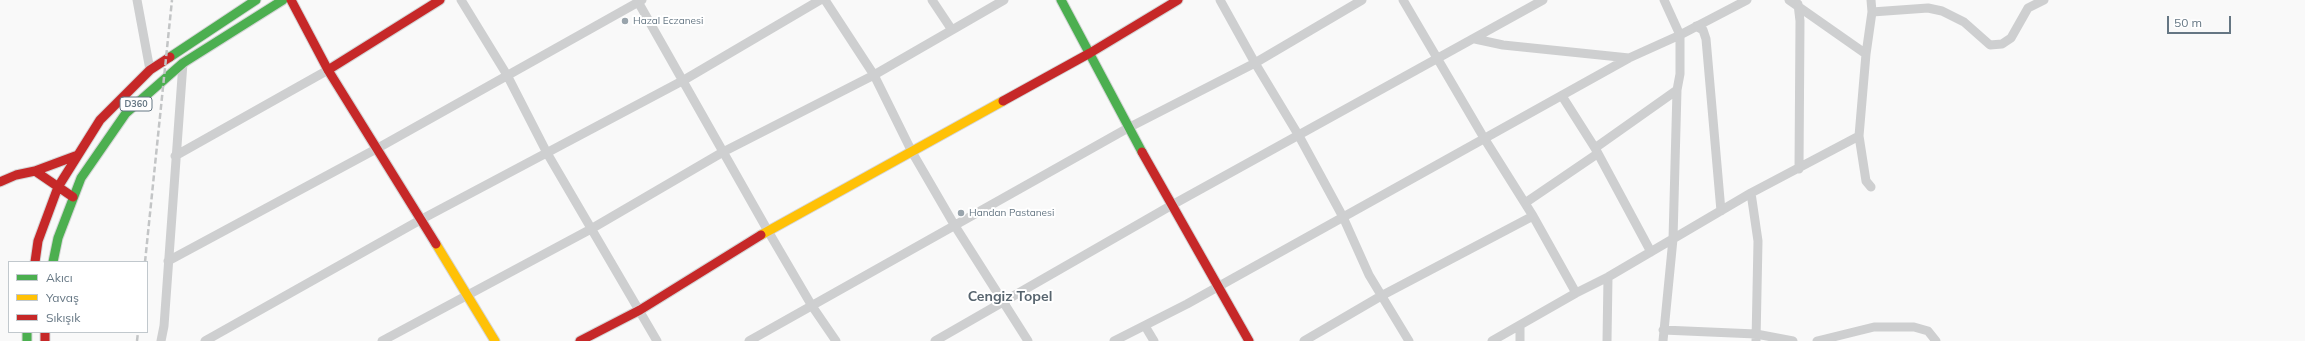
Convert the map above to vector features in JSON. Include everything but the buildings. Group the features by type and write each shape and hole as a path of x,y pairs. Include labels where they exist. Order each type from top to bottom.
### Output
{"main road":[{"name":"D360","path":"34,261 38,241 58,187 100,120 150,70 256,0"},
{"name":"D360","path":"53,261 58,238 81,178 126,113 183,63 283,0"},
{"path":"291,0 328,70 422,219 495,341"},
{"path":"328,70 440,0"},
{"path":"1061,0 1128,128 1249,341"},
{"path":"580,341 640,310 768,231 1090,53 1178,0"},
{"path":"0,182 16,175 34,171 78,155"},
{"path":"34,171 73,197"}],"street":[{"path":"137,0 150,70"},
{"path":"461,0 507,75 547,153 657,341"},
{"path":"205,341 422,219 684,80 820,0"},
{"path":"825,0 874,75 912,152 955,226 1028,341"},
{"path":"932,0 952,30"},
{"path":"382,341 591,229 723,152 874,75 1004,0"},
{"path":"1220,0 1255,63 1299,136 1343,217 1369,275 1409,341"},
{"path":"749,341 1128,128 1255,63 1362,0"},
{"path":"1403,0 1484,138 1533,216 1576,293"},
{"path":"936,341 1172,205 1475,39 1543,0"},
{"path":"1662,341 1673,239 1677,90 1680,74 1680,35 1664,0"},
{"path":"1114,341 1219,286 1629,58 1680,35 1747,0"},
{"path":"1871,0 1872,12 1866,54 1859,136 1866,181 1871,187"},
{"path":"1872,12 1935,4 1942,11 1964,22 1990,45 2002,44 2011,38 2028,8 2044,0"},
{"path":"168,261 378,148 639,1 768,231 812,306 836,341"},
{"path":"1794,2 1866,54"},
{"path":"1794,2 1800,21 1799,169"},
{"path":"1696,26 1703,30 1706,39 1721,211"},
{"path":"1475,39 1503,45 1629,58"},
{"path":"161,341 183,63"},
{"path":"175,156 328,70"},
{"path":"1525,203 1677,90"},
{"path":"1562,96 1596,151 1651,252"},
{"path":"1492,341 1576,293 1608,277 1751,192 1799,169 1859,136"},
{"path":"1751,192 1758,241 1756,338"},
{"path":"1304,341 1381,296 1533,216"},
{"path":"1607,341 1608,277"},
{"path":"1520,325 1520,341"},
{"path":"1145,326 1154,341"},
{"path":"1817,341 1874,327 1914,327 1928,331 1936,341"},
{"path":"1663,330 1793,341"}],"railway":[{"path":"145,261 172,0"},
{"path":"137,341 138,333"}],"traffic: fast":[{"path":"170,57 256,0"},
{"path":"53,261 58,238 81,178 126,113 183,63 283,0"},
{"path":"1061,0 1142,152"},
{"path":"27,333 27,341"}],"traffic: slow":[{"path":"761,235 1003,101"},
{"path":"436,244 495,341"}],"traffic: jam":[{"path":"291,0 328,70 436,244"},
{"path":"328,70 440,0"},
{"path":"1003,101 1090,53 1178,0"},
{"path":"35,261 38,241 58,187 100,120 150,70 170,57"},
{"path":"1142,152 1249,341"},
{"path":"35,171 78,155"},
{"path":"0,182 16,175 35,171 73,197"},
{"path":"580,341 640,310 761,235"},
{"path":"45,333 45,341"}],"place":[{"name":"Hazal Eczanesi","path":"625,21"},
{"name":"Handan Pastanesi","path":"961,213"}],"district":[{"name":"Cengiz Topel","path":"1010,297"}]}
